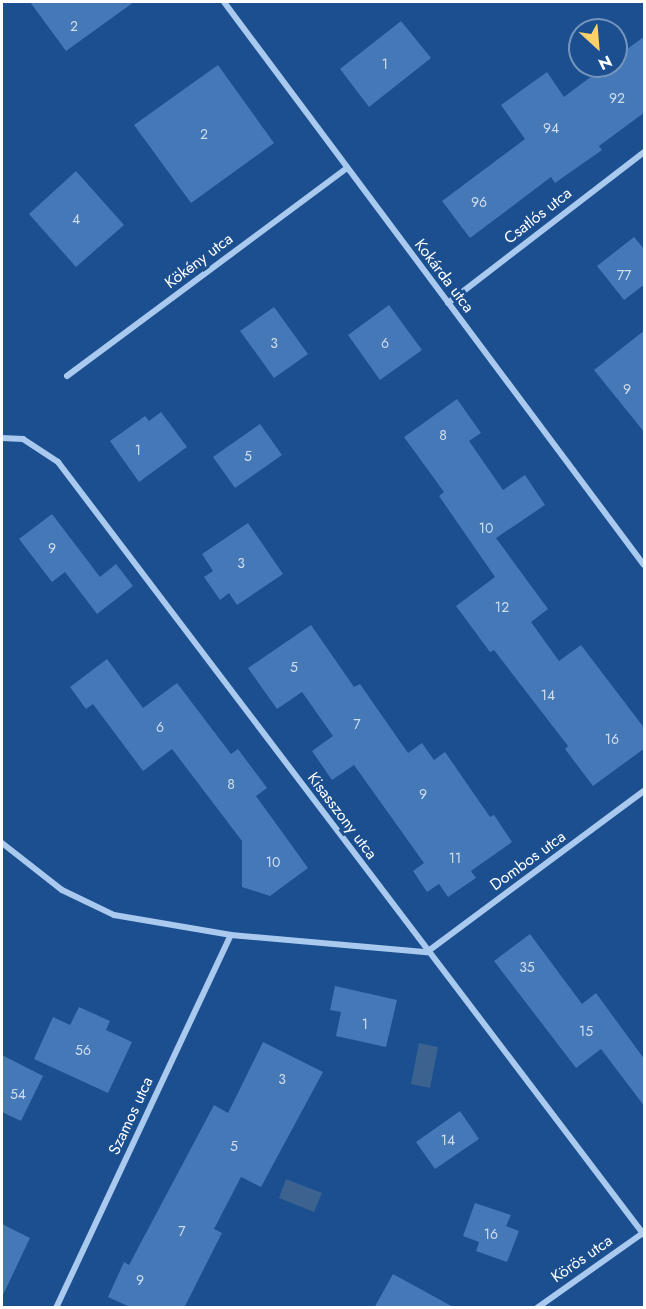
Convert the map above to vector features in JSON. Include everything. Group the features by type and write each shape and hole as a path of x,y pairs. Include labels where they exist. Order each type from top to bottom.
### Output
{"street":[{"name":"Kokárda utca","path":"224,2 645,565"},
{"name":"Csatlós utca","path":"448,303 645,152"},
{"name":"Kökény utca","path":"67,376 347,168"},
{"name":"Kisasszony utca","path":"2,438 22,439 58,462 427,952 644,1234"},
{"name":"Dombos utca","path":"427,952 645,791"},
{"path":"2,843 62,890 114,915 231,935 427,952"},
{"name":"Szamos utca","path":"56,1308 231,935"},
{"name":"Körös utca","path":"537,1308 644,1234"}],"water":[{"path":"419,1043 438,1047 430,1088 411,1084"},
{"path":"286,1179 322,1193 314,1212 279,1198"}],"building":[{"path":"30,2 134,2 66,51"},
{"path":"401,21 431,58 369,107 340,69"},
{"path":"645,36 645,112 599,146 602,150 555,183 551,177 470,238 442,201 525,139 501,105 547,72 564,97 589,78 628,78 628,48"},
{"path":"218,65 274,143 191,203 134,125"},
{"path":"76,171 124,225 76,267 29,214"},
{"path":"634,237 645,250 645,284 624,300 597,266"},
{"path":"389,305 422,350 380,380 348,335"},
{"path":"274,307 308,354 274,378 240,331"},
{"path":"645,330 645,433 594,370"},
{"path":"457,399 481,433 469,441 503,490 525,475 545,505 496,538 548,609 531,622 559,661 581,645 645,729 645,748 593,786 565,749 568,746 494,650 490,652 456,606 495,577 439,496 444,492 404,437"},
{"path":"161,412 187,447 139,482 110,441 145,416 149,421"},
{"path":"260,424 282,455 235,488 213,457"},
{"path":"52,514 100,577 116,564 133,586 97,614 65,572 52,582 19,539"},
{"path":"248,523 283,574 237,605 229,593 220,600 204,577 213,571 202,554"},
{"path":"311,625 354,687 360,684 408,753 422,743 434,760 445,752 490,817 494,815 512,842 471,871 476,878 448,897 439,884 427,892 413,871 424,863 354,765 332,780 312,751 333,736 302,692 277,709 248,668"},
{"path":"107,659 143,708 177,683 231,754 238,749 267,788 256,796 308,868 270,896 242,887 242,841 172,749 143,771 93,704 86,709 70,687"},
{"path":"530,934 582,1004 596,993 645,1060 645,1107 601,1049 576,1068 494,961"},
{"path":"335,986 397,1000 386,1047 336,1036 341,1012 330,1010"},
{"path":"79,1007 110,1021 106,1030 132,1042 108,1093 34,1059 53,1017 70,1025"},
{"path":"263,1042 323,1072 261,1187 241,1177 214,1229 222,1233 184,1308 132,1308 108,1297 124,1262 129,1265 214,1105 228,1113"},
{"path":"2,1055 43,1076 21,1121 2,1112"},
{"path":"460,1111 479,1139 435,1169 416,1142"},
{"path":"475,1203 511,1215 506,1226 519,1231 507,1262 476,1251 479,1242 463,1236"},
{"path":"2,1224 30,1238 2,1297"},
{"path":"393,1274 455,1308 374,1308"}]}
